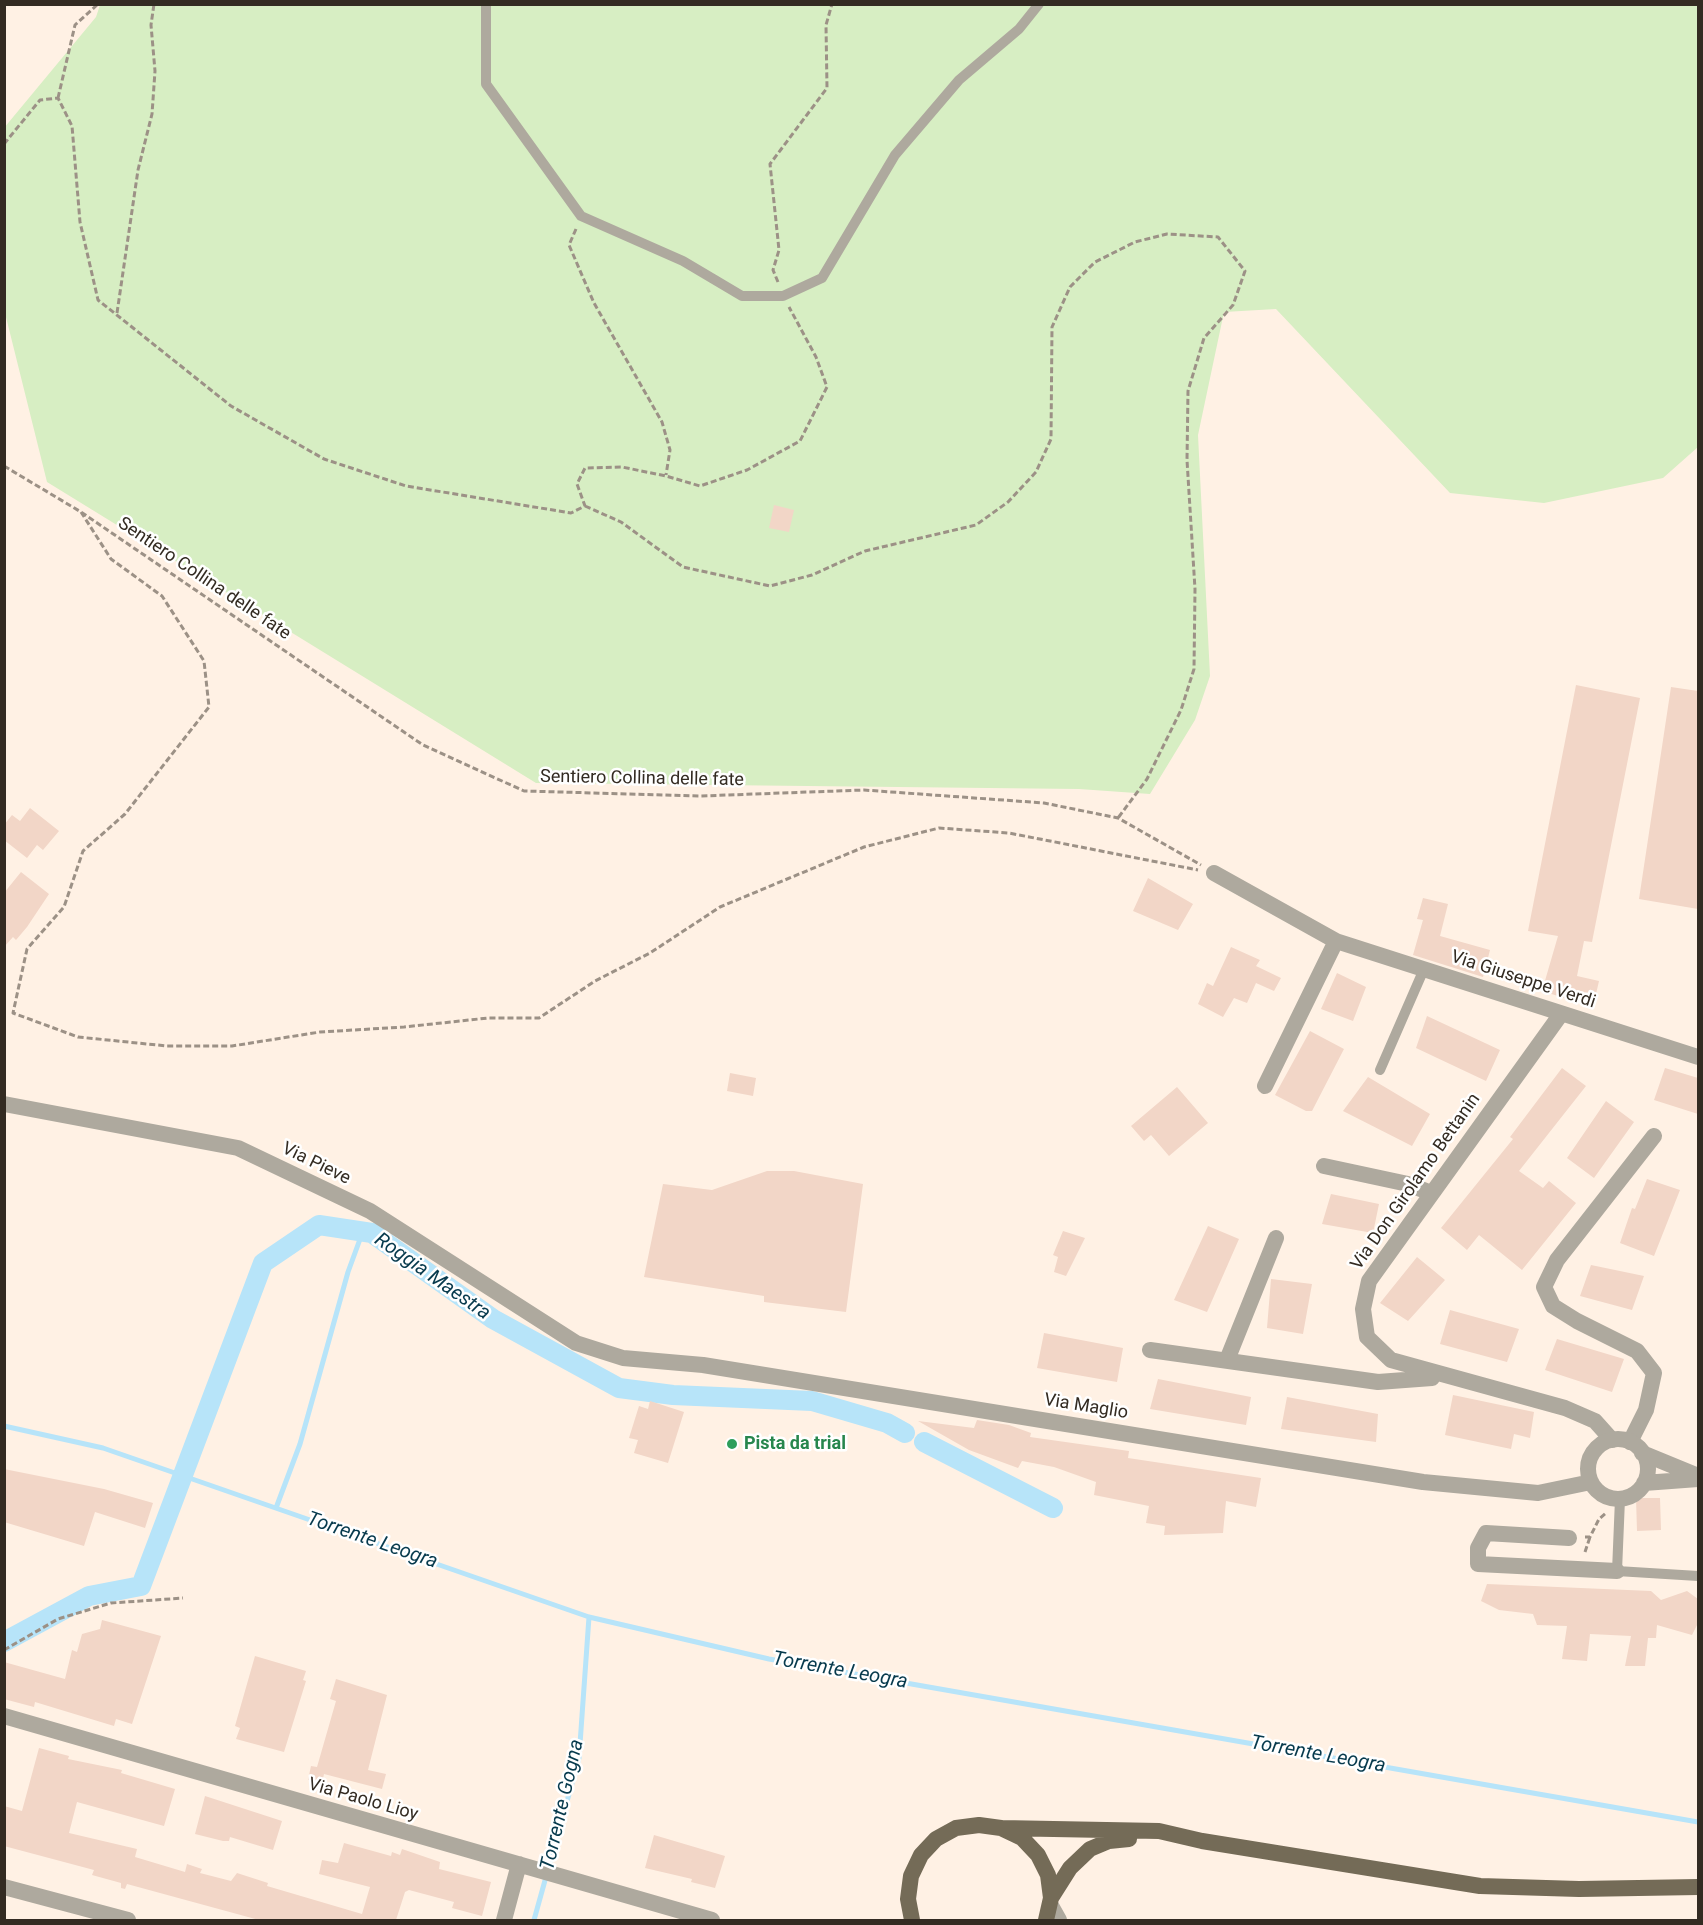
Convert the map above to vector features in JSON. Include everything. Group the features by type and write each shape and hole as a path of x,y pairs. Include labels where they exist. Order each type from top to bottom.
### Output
{"main road":[{"path":"912,1920 908,1899 909,1887 911,1876 921,1855 936,1839 956,1828 979,1825 1001,1828 1160,1831 1202,1841 1480,1886 1579,1889 1698,1887"},
{"path":"1001,1828 1022,1839 1038,1855 1048,1875 1049,1908"},
{"path":"1049,1908 1070,1868 1090,1849 1109,1841 1138,1839 1202,1841"}],"street":[{"name":"Via Giuseppe Verdi","path":"1214,873 1336,941 1698,1057"},
{"path":"1266,1086 1336,941"},
{"name":"Via Don Girolamo Bettanin","path":"1561,1014 1369,1281 1363,1310 1367,1337 1391,1360 1445,1377 1565,1408 1595,1420 1612,1440"},
{"name":"Via Pieve","path":"4,1104 238,1148 370,1211 576,1342"},
{"path":"1654,1136 1557,1260 1544,1287 1553,1306 1576,1321 1637,1351 1654,1373 1636,1448 1647,1468 1644,1483 1620,1506 1603,1495 1591,1482 1588,1474 1591,1456 1596,1448 1612,1440 1636,1448 1698,1477"},
{"path":"1324,1166 1408,1184 1431,1193"},
{"path":"1227,1360 1276,1238"},
{"name":"Via Maglio","path":"576,1342 623,1358 703,1365 1423,1482 1538,1493 1591,1482"},
{"path":"1150,1350 1378,1382 1445,1377"},
{"path":"1644,1483 1698,1477"},
{"path":"1569,1538 1486,1533 1478,1548 1478,1564 1617,1570"},
{"name":"Via Paolo Lioy","path":"4,1716 250,1789 712,1920"},
{"path":"504,1920 527,1866"},
{"path":"4,1887 128,1920"},
{"path":"1049,1908 1059,1920"}],"lane":[{"path":"486,4 486,84 581,216 683,261 742,296 783,296 822,278 895,155 959,80 1019,29 1039,4"},
{"path":"1380,1070 1424,969"},
{"path":"1620,1506 1617,1570 1698,1576"}],"path":[{"path":"98,4 75,25 57,98 72,126 80,222 98,300 231,406 324,459 406,486 571,513 585,506"},
{"path":"117,313 138,170 152,114 156,71 150,26 154,4"},
{"path":"832,4 826,25 827,88 770,164 779,250 773,270 783,296 816,357 827,387 800,441 747,470 700,486 622,467 585,468 577,484 585,506 621,522 683,567 770,586 812,575 865,550 976,525 1008,502 1035,472 1051,438 1052,327 1070,287 1095,262 1135,242 1167,234 1218,237 1245,270 1233,304 1204,338 1188,391 1187,460 1195,589 1194,669 1181,710 1147,778 1118,818"},
{"path":"4,144 40,100 57,98"},
{"path":"581,216 569,245 594,303 662,422 670,450 666,476"},
{"name":"Sentiero Collina delle fate","path":"4,465 81,512 423,745 524,791 701,796 864,790 1044,803 1118,818 1214,873"},
{"path":"81,512 111,559 162,596 204,661 209,707 125,814 83,851 64,907 27,949 13,1013 78,1036 167,1046 232,1046 320,1032 404,1027 488,1018 539,1018 595,981 650,953 720,907 864,847 939,828 1009,833 1139,861 1214,873"},
{"path":"1569,1538 1590,1537 1599,1519 1620,1506"},
{"path":"4,1650 58,1619 111,1603 183,1598"}],"green space":[{"path":"100,5 1698,5 1698,447 1663,478 1544,503 1450,493 1276,309 1224,312 1198,435 1210,676 1195,720 1150,794 1079,789 536,783 47,482 5,313 4,128 96,17"}],"building":[{"path":"774,505 794,510 789,532 769,528"},
{"path":"1576,685 1640,698 1592,942 1584,941 1577,976 1599,981 1593,1007 1542,991 1558,936 1528,931"},
{"path":"1671,687 1698,691 1698,909 1639,899"},
{"path":"30,808 59,831 43,850 37,845 27,858 4,840 4,825 12,815 20,821"},
{"path":"21,872 49,894 16,940 13,937 4,947 4,893"},
{"path":"1148,878 1193,904 1178,930 1133,911"},
{"path":"1423,898 1448,904 1440,936 1490,950 1483,977 1413,955 1423,920 1417,919"},
{"path":"1231,947 1260,960 1256,966 1281,978 1274,991 1256,983 1247,1003 1234,998 1223,1017 1198,1004 1207,983 1213,986"},
{"path":"1337,973 1366,987 1353,1021 1321,1009"},
{"path":"1427,1016 1500,1050 1486,1081 1416,1048"},
{"path":"1310,1031 1344,1049 1312,1111 1306,1111 1275,1095"},
{"path":"1562,1068 1586,1086 1519,1171 1543,1188 1549,1181 1576,1203 1522,1270 1479,1235 1467,1250 1441,1228 1513,1139 1510,1137"},
{"path":"1665,1068 1698,1078 1698,1114 1654,1100"},
{"path":"730,1073 756,1078 753,1096 727,1091"},
{"path":"1368,1077 1430,1114 1412,1146 1343,1111"},
{"path":"1177,1087 1208,1123 1169,1156 1151,1135 1144,1141 1131,1126"},
{"path":"1606,1101 1634,1122 1594,1178 1567,1158"},
{"path":"767,1171 794,1171 863,1184 846,1312 764,1302 764,1296 644,1277 663,1184 712,1190"},
{"path":"1647,1179 1680,1190 1654,1256 1620,1243 1632,1208 1635,1209"},
{"path":"1331,1194 1379,1204 1373,1233 1322,1224"},
{"path":"1208,1226 1239,1239 1207,1312 1174,1300"},
{"path":"1063,1231 1085,1238 1066,1276 1054,1272 1058,1257 1053,1255"},
{"path":"1417,1257 1445,1280 1408,1321 1380,1303"},
{"path":"1591,1265 1644,1276 1632,1310 1580,1296"},
{"path":"1271,1279 1312,1284 1303,1334 1267,1328"},
{"path":"1450,1310 1519,1329 1507,1362 1440,1344"},
{"path":"1044,1333 1123,1348 1117,1382 1037,1368"},
{"path":"1557,1339 1624,1359 1612,1392 1545,1370"},
{"path":"1158,1379 1251,1397 1246,1425 1150,1409"},
{"path":"1453,1395 1534,1412 1530,1438 1514,1434 1511,1449 1445,1435"},
{"path":"1287,1397 1378,1414 1376,1442 1281,1429"},
{"path":"650,1401 684,1412 668,1463 634,1453 638,1440 629,1438 639,1406 648,1409"},
{"path":"977,1420 1009,1425 1031,1433 1030,1437 1129,1451 1128,1458 1261,1478 1256,1507 1226,1501 1223,1533 1164,1535 1165,1526 1146,1523 1149,1506 1094,1495 1096,1482 1054,1467 1022,1461 1018,1468 969,1450 918,1421 974,1428"},
{"path":"4,1469 104,1489 153,1503 145,1528 95,1512 84,1546 4,1522"},
{"path":"1636,1498 1660,1498 1661,1530 1637,1531"},
{"path":"1487,1584 1651,1591 1661,1600 1687,1591 1698,1599 1698,1623 1692,1635 1657,1625 1656,1638 1648,1638 1645,1666 1625,1666 1631,1636 1590,1634 1587,1661 1562,1659 1567,1626 1537,1625 1533,1614 1499,1610 1481,1601"},
{"path":"102,1620 161,1636 132,1724 116,1719 114,1726 35,1702 34,1707 4,1699 4,1662 65,1679 72,1650 77,1652 82,1634 100,1629"},
{"path":"255,1656 306,1671 303,1680 306,1681 284,1752 236,1739 240,1728 235,1726"},
{"path":"336,1679 387,1695 368,1770 386,1774 382,1789 324,1774 322,1783 308,1780 311,1766 317,1767 336,1701 330,1699"},
{"path":"39,1748 69,1756 68,1759 122,1770 121,1773 175,1789 164,1826 77,1802 69,1833 137,1849 135,1857 185,1872 187,1864 202,1869 200,1873 231,1881 237,1873 268,1883 267,1886 362,1914 370,1887 319,1874 322,1860 338,1863 344,1843 391,1856 392,1852 400,1855 402,1849 440,1862 439,1869 491,1882 482,1916 452,1908 454,1902 409,1890 405,1892 396,1920 259,1920 127,1884 125,1889 121,1888 121,1883 92,1875 94,1870 4,1846 4,1806 22,1811"},
{"path":"205,1796 282,1821 273,1850 230,1837 229,1841 223,1841 195,1834"},
{"path":"654,1835 725,1856 715,1888 691,1882 692,1879 645,1868"}],"waterway":[{"name":"Roggia Maestra","path":"4,1642 89,1596 141,1586 263,1263 319,1225 372,1233 493,1319 619,1388 673,1395 812,1401 887,1423 905,1433"},
{"path":"276,1508 300,1444 348,1272 363,1231"},
{"name":"Torrente Leogra","path":"4,1426 103,1448 589,1617 769,1659 1698,1822"},
{"name":"Roggia Maestra","path":"924,1442 1053,1508"},
{"name":"Torrente Gogna","path":"534,1920 579,1758 589,1617"}],"place":[{"name":"Pista da trial","path":"732,1444"}]}
